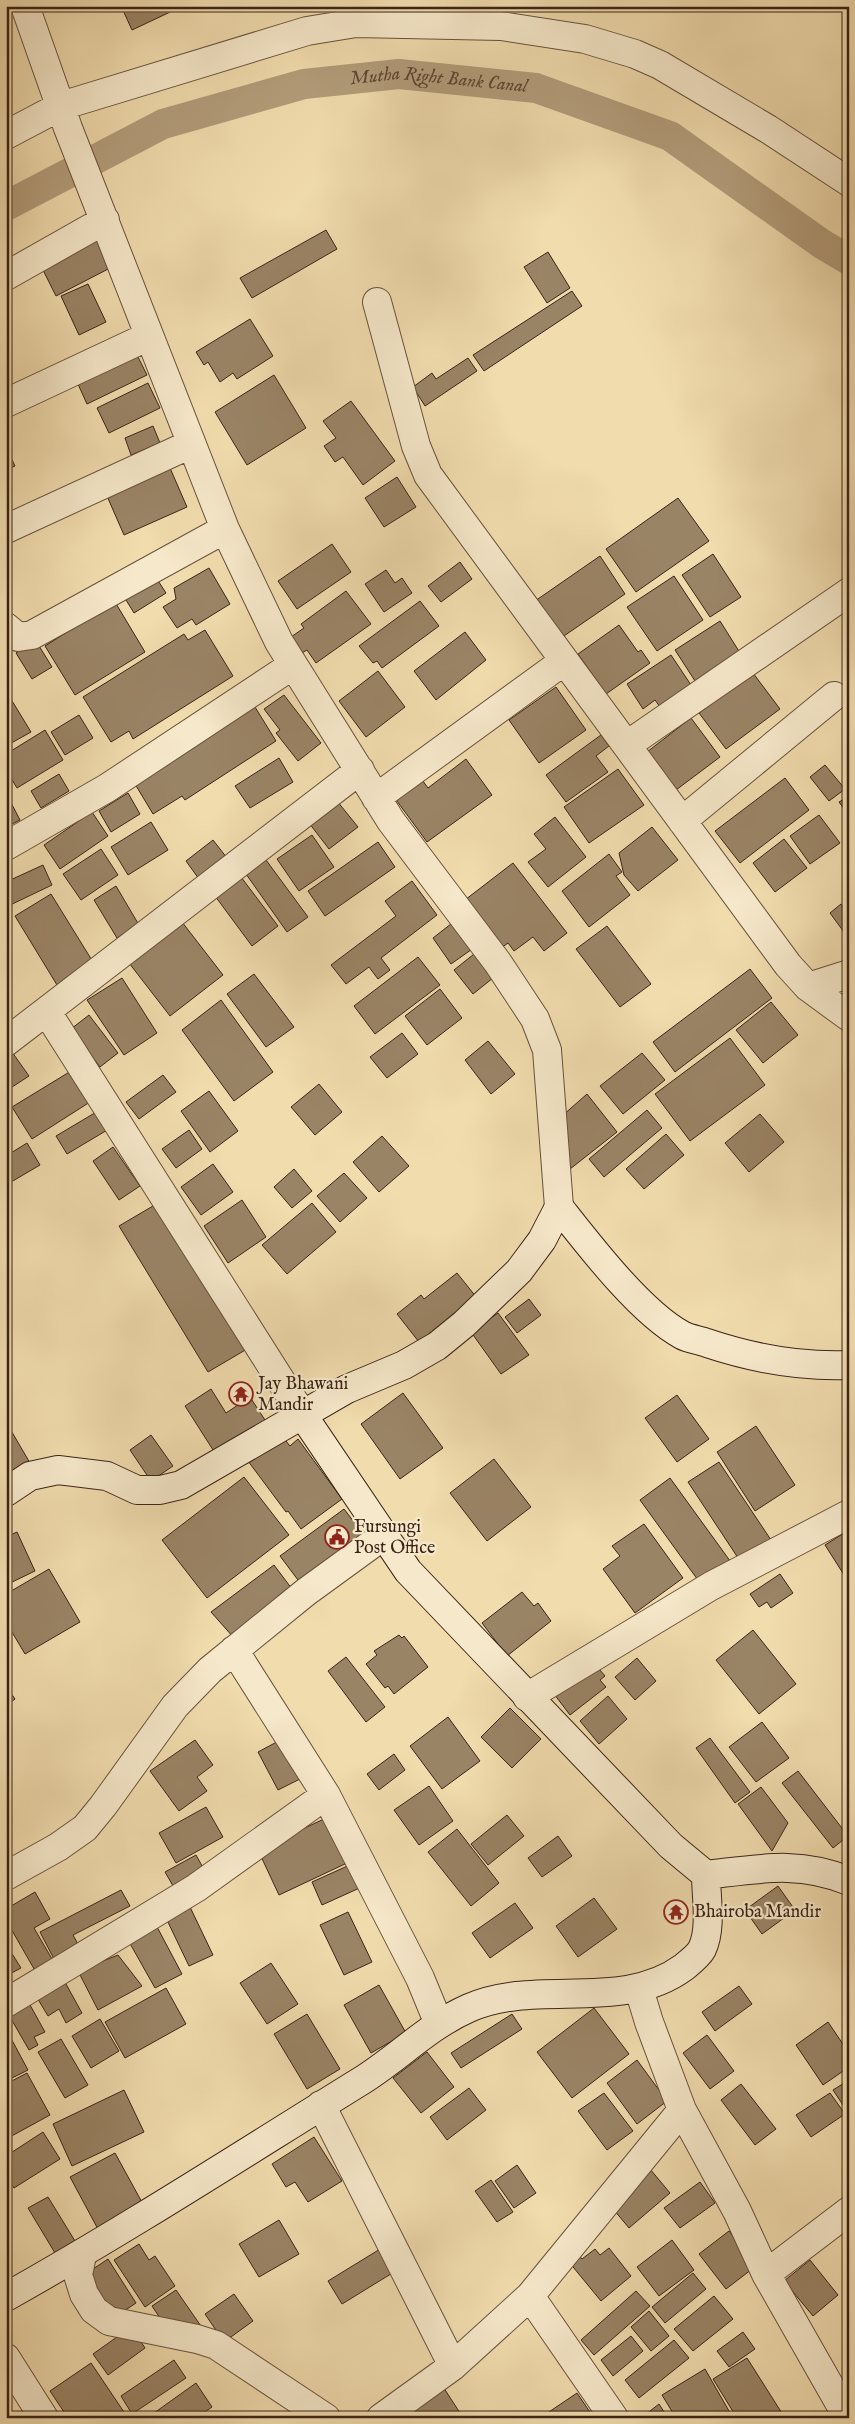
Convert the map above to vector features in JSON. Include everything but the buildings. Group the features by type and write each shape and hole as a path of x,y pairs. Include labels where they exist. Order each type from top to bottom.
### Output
{"street":[{"path":"6,1492 30,1476 58,1470 82,1471 107,1476 137,1490 160,1490 182,1485 347,1389 404,1365 437,1346 464,1324 519,1271 542,1240 558,1207 547,1050 542,1034 535,1019 498,963 391,821 280,642 225,529 65,117 25,6"},
{"path":"6,135 65,117 307,31 356,23 501,26 585,39 635,54 660,65 768,129 849,182"},
{"path":"6,276 102,212"},
{"path":"377,302 416,446 428,475 788,965 808,987 849,1017"},
{"path":"6,403 149,336"},
{"path":"6,529 191,444"},
{"path":"6,627 18,637 32,635 225,529"},
{"path":"627,745 849,592"},
{"path":"376,798 564,661"},
{"path":"6,846 107,788 293,664"},
{"path":"682,821 834,696"},
{"path":"6,1042 360,770"},
{"path":"808,987 849,974"},
{"path":"46,1012 302,1414 408,1571 671,1846 706,1875 782,1867 845,1873"},
{"path":"558,1207 600,1258 648,1309 682,1335 748,1354 811,1365 849,1365"},
{"path":"527,1697 711,1586 849,1514"},
{"path":"6,1876 58,1847 85,1828 175,1706 210,1670 306,1592 383,1536"},
{"path":"234,1650 326,1795 420,1978 439,2024"},
{"path":"6,2003 196,1888 326,1795"},
{"path":"6,2296 82,2254 369,2076 439,2024 469,2008 500,1996 639,1989 678,1970 702,1950 707,1934 706,1875"},
{"path":"639,1989 649,2022 682,2110 737,2211 766,2274 848,2418"},
{"path":"321,2105 454,2366"},
{"path":"381,2418 454,2366 530,2296 682,2110"},
{"path":"766,2274 849,2210"},
{"path":"82,2254 78,2275 84,2294 94,2310 109,2321 216,2345 326,2418"},
{"path":"530,2296 614,2418"},
{"path":"6,2358 44,2418"}],"waterway":[{"name":"Mutha Right Bank Canal","path":"6,206 163,124 304,84 399,74 536,88 670,136 822,244 849,260"}],"place":[{"name":"Jay Bhawani Mandir","path":"241,1394"},
{"name":"Fursungi Post Office","path":"337,1537"},
{"name":"Bhairoba Mandir","path":"676,1912"}]}
